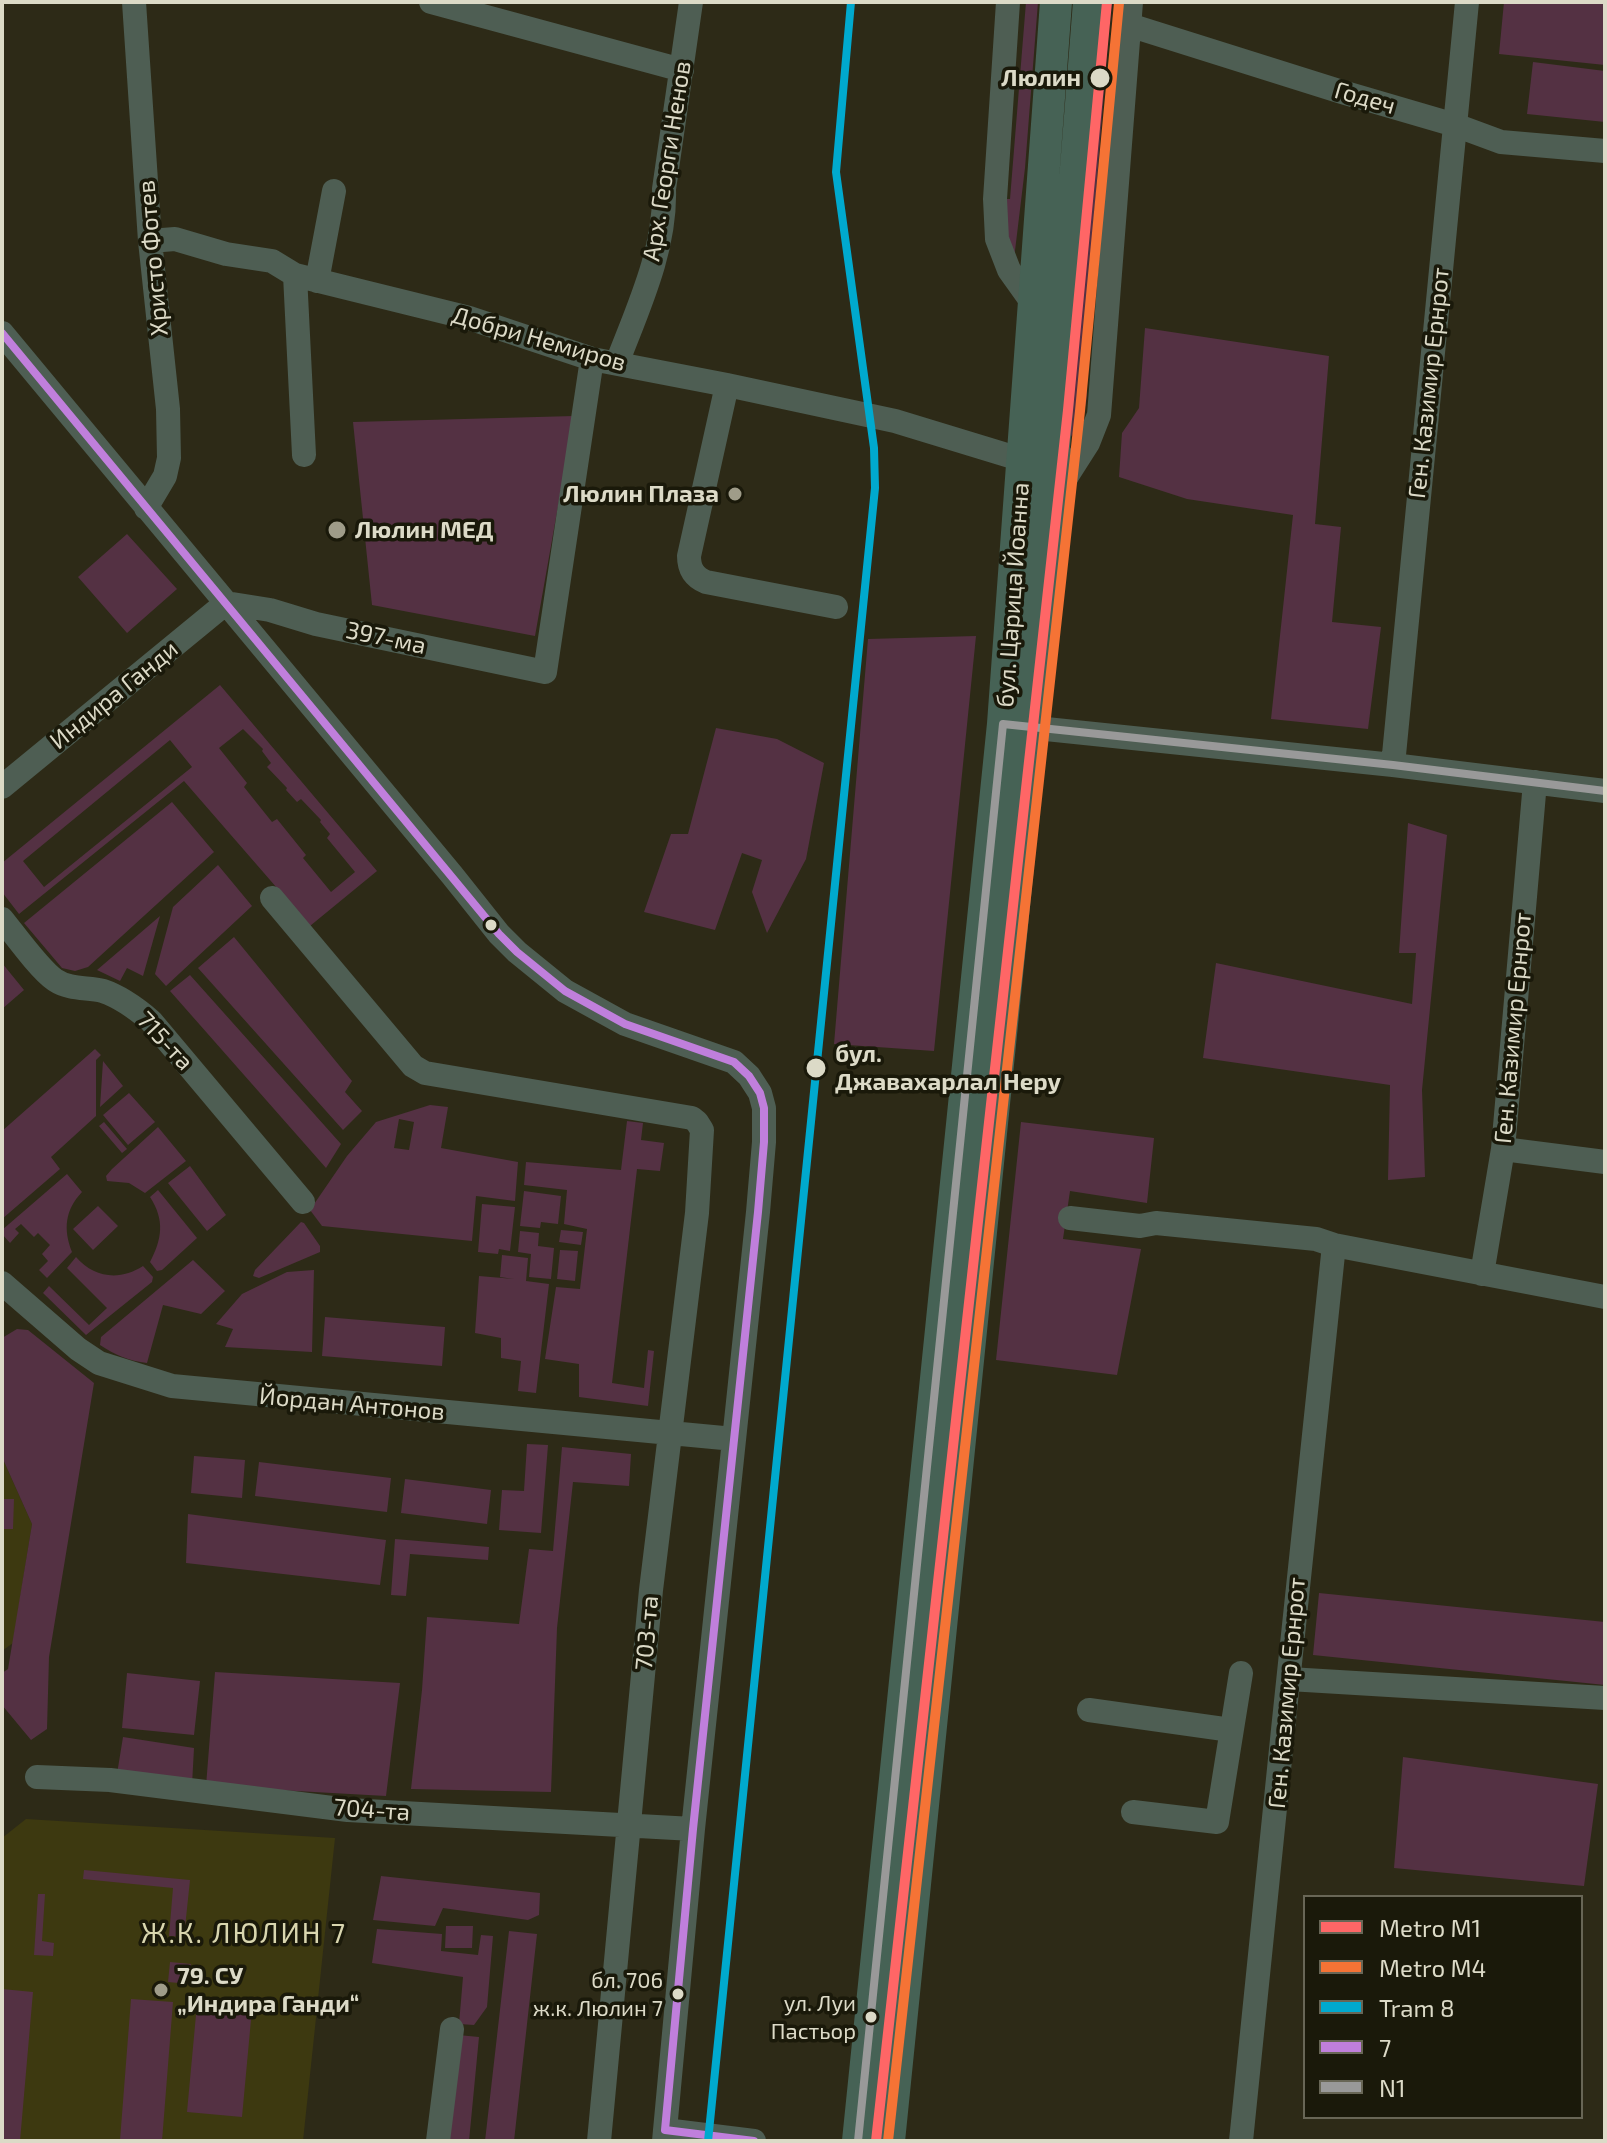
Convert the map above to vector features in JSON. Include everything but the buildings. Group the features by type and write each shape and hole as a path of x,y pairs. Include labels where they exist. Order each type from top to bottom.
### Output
{"main road":[{"name":"бул. Царица Йоанна","path":"889,2141 1017,726 1023,460 1056,2"},
{"name":"бул. Царица Йоанна","path":"858,2141 1017,726 1050,503 1089,2"}],"street":[{"name":"Христо Фотев","path":"134,2 150,241 168,409 169,458 165,476 146,508"},
{"path":"431,2 682,70"},
{"name":"Арх. Георги Ненов","path":"617,363 648,280 665,212 664,189 691,2"},
{"path":"1008,2 995,199 997,239 1009,270 1034,305"},
{"name":"Ген. Казимир Ернрот","path":"1393,765 1467,2"},
{"path":"1050,503 1088,443 1099,415 1130,14"},
{"name":"Годеч","path":"1130,14 1342,92 1455,125 1501,142 1605,151"},
{"path":"304,455 306,278 334,191"},
{"name":"Добри Немиров","path":"150,241 175,239 226,254 272,261 306,278 469,318 592,359 895,421 1023,460"},
{"path":"2,333 499,934 565,991 625,1024 734,1062 749,1076 760,1093 764,1108 764,1142 664,2135 754,2141"},
{"name":"397-ма","path":"226,603 270,610 316,624 545,672 592,359"},
{"path":"727,385 689,556 691,569 706,582 836,607"},
{"name":"Индира Ганди","path":"2,787 226,603"},
{"path":"1017,726 1393,765 1605,791"},
{"name":"Ген. Казимир Ернрот","path":"1482,1274 1503,1149 1535,782"},
{"name":"703-та","path":"272,898 413,1066 425,1073 692,1118 700,1126 703,1136 697,1213 651,1590 599,2141"},
{"name":"715-та","path":"2,919 55,980 70,987 112,995 151,1021 303,1202"},
{"path":"1503,1149 1605,1162"},
{"path":"1070,1218 1316,1239 1605,1297"},
{"name":"Ген. Казимир Ернрот","path":"1241,2141 1334,1245"},
{"name":"Йордан Антонов","path":"2,1283 78,1349 99,1363 172,1386 734,1439"},
{"path":"1133,1812 1217,1822 1241,1673"},
{"path":"1289,1679 1605,1698"},
{"path":"1089,1710 1231,1730"},
{"name":"704-та","path":"44,1777 110,1780 348,1810 693,1829"},
{"path":"438,2141 452,2029"}],"shaded area":[{"path":"1026,2 1038,2 1025,168 1014,259 999,199 1010,199"},
{"path":"1100,2 1111,2 1081,383 1087,388 1087,396 1082,417 1067,442"},
{"path":"1504,2 1605,2 1605,65 1499,54"},
{"path":"1533,62 1605,71 1605,122 1527,114"},
{"path":"1145,328 1329,356 1315,524 1341,527 1332,622 1381,627 1368,729 1271,719 1293,515 1187,499 1119,477 1122,433 1139,408"},
{"path":"574,416 535,636 372,605 353,422"},
{"path":"127,534 177,589 127,633 78,577"},
{"path":"976,636 934,1051 834,1044 868,639"},
{"path":"220,685 377,871 310,926 184,781 19,914 2,892 2,863","holes":["243,729 263,749 271,763 267,767 286,790 297,802 301,799 321,820 330,834 327,838 355,872 331,892 277,819 272,822 244,787 247,783 219,748","170,740 192,767 44,887 23,861"]},
{"path":"716,728 777,739 824,763 806,859 767,933 752,892 762,860 742,853 715,930 644,912 671,834 688,834"},
{"path":"172,802 214,852 88,967 75,971 62,968 24,923"},
{"path":"1408,823 1447,835 1422,1090 1425,1177 1388,1180 1390,1085 1203,1058 1216,963 1412,1004 1416,953 1399,953"},
{"path":"218,865 252,906 166,986 155,974 173,907"},
{"path":"160,916 143,976 127,968 120,981 97,970"},
{"path":"234,937 352,1081 345,1092 362,1111 343,1130 198,968"},
{"path":"2,963 24,990 2,1009"},
{"path":"190,975 341,1144 326,1168 170,991"},
{"path":"95,1049 101,1055 96,1060 96,1116 51,1157 60,1169 2,1219 2,1131"},
{"path":"103,1061 123,1086 100,1107"},
{"path":"129,1093 155,1122 128,1145 103,1115"},
{"path":"430,1105 448,1107 441,1148 518,1162 515,1201 476,1196 472,1241 322,1226 310,1210 347,1156 376,1122","holes":["399,1119 414,1122 409,1150 394,1148"]},
{"path":"627,1121 643,1123 641,1140 664,1143 660,1171 637,1169 612,1383 644,1388 648,1350 654,1351 648,1406 579,1397 579,1364 545,1359 556,1287 580,1289 587,1229 564,1224 567,1190 524,1185 526,1162 621,1170"},
{"path":"104,1122 127,1149 122,1153 99,1126"},
{"path":"1021,1122 1154,1138 1147,1203 1070,1191 1063,1239 1141,1249 1117,1375 996,1360"},
{"path":"158,1127 186,1161 145,1193 129,1183 107,1181 106,1176 112,1169"},
{"path":"190,1166 226,1215 207,1231 168,1183"},
{"path":"67,1174 82,1192 67,1220 72,1252 47,1278 39,1270 48,1261 42,1254 50,1245 38,1233 34,1237 21,1224 15,1229 19,1233 10,1243 2,1230"},
{"path":"158,1190 197,1238 162,1270 157,1271 150,1262 159,1237 160,1222 150,1197"},
{"path":"524,1191 561,1196 558,1224 541,1222 540,1228 520,1226"},
{"path":"482,1204 515,1207 510,1251 499,1249 498,1254 478,1252"},
{"path":"98,1206 118,1226 93,1250 73,1229"},
{"path":"301,1222 320,1246 320,1252 259,1278 253,1276 255,1270"},
{"path":"561,1230 583,1232 581,1245 559,1242"},
{"path":"520,1231 539,1233 538,1246 554,1248 551,1279 529,1277 531,1254 518,1252"},
{"path":"560,1250 578,1251 575,1281 557,1279"},
{"path":"502,1255 528,1258 526,1281 549,1284 536,1393 518,1391 521,1361 501,1358 501,1338 475,1333 479,1276 514,1279 500,1277"},
{"path":"76,1257 91,1269 108,1275 125,1274 143,1266 153,1277 152,1282 86,1335 43,1293 49,1286 89,1325 107,1308 67,1268"},
{"path":"193,1260 225,1291 201,1314 163,1305 147,1363 122,1357 100,1345 101,1337"},
{"path":"314,1270 312,1352 225,1347 233,1329 216,1324 242,1294 287,1272"},
{"path":"325,1317 445,1327 442,1366 322,1356"},
{"path":"17,1329 28,1330 94,1383 49,1657 47,1729 31,1740 2,1705 2,1673 8,1669 32,1524 2,1457 2,1338"},
{"path":"527,1444 548,1445 541,1533 499,1530 502,1490 524,1491"},
{"path":"562,1447 631,1454 629,1486 573,1482 557,1628 551,1792 411,1789 427,1617 519,1624 529,1549 553,1551"},
{"path":"194,1456 245,1460 242,1498 191,1493"},
{"path":"2,1457 32,1524 13,1643 2,1651"},
{"path":"259,1462 391,1478 387,1512 255,1496"},
{"path":"405,1479 491,1490 487,1524 401,1513"},
{"path":"2,1499 14,1499 13,1529 2,1529"},
{"path":"188,1514 386,1540 380,1585 186,1563"},
{"path":"395,1539 489,1547 488,1560 410,1554 406,1596 391,1595"},
{"path":"1319,1593 1605,1622 1605,1685 1313,1655"},
{"path":"215,1672 400,1683 386,1796 206,1786"},
{"path":"127,1673 200,1681 194,1735 122,1728"},
{"path":"123,1737 194,1748 192,1785 117,1774"},
{"path":"1403,1757 1598,1784 1584,1886 1394,1868"},
{"name":"79. СУ „Индира Ганди“","path":"26,1819 335,1838 303,2141 2,2141 2,1838"},
{"path":"84,1870 190,1880 184,1937 169,1936 173,1888 83,1879"},
{"path":"381,1876 540,1893 539,1915 528,1920 443,1908 435,1926 373,1920"},
{"path":"38,1894 45,1894 42,1941 54,1943 53,1956 34,1955"},
{"path":"446,1926 473,1926 472,1948 445,1948"},
{"path":"377,1929 442,1934 441,1951 478,1955 481,1935 493,1936 487,2007 474,2025 459,2024 463,1977 372,1963"},
{"path":"509,1931 537,1934 514,2141 485,2141"},
{"path":"170,1962 191,1964 189,1984 168,1982"},
{"path":"2,1989 33,1992 20,2141 2,2141"},
{"path":"131,1999 173,2002 162,2141 120,2140"},
{"path":"197,2004 252,2009 242,2117 187,2112"},
{"path":"458,2035 479,2037 469,2141 447,2141"}],"metro line":[{"name":"M1","path":"876,2141 1068,410 1107,2"},
{"name":"M4","path":"888,2141 1080,411 1119,3"}],"tram line":[{"name":"8","path":"708,2141 875,488 874,448 836,172 851,2"}],"transit line":[{"name":"7","path":"2,333 499,934 565,991 625,1024 734,1062 749,1076 760,1093 764,1108 764,1142 758,1212 693,1829 665,2130"},
{"name":"N1","path":"858,2141 1003,724 1605,791"},
{"name":"7","path":"665,2130 754,2141"}],"place":[{"name":"Люлин","path":"1100,78"},
{"name":"Люлин Плаза","path":"735,494"},
{"name":"Люлин МЕД","path":"337,530"},
{"name":"бул. Джавахарлал Неру","path":"816,1068"},
{"name":"79. СУ „Индира Ганди“","path":"161,1990"},
{"name":"бл. 706 ж.к. Люлин 7","path":"678,1994"},
{"name":"ул. Луи Пастьор","path":"871,2017"}],"district":[{"name":"Ж.К. ЛЮЛИН 7","path":"244,1934"}]}
